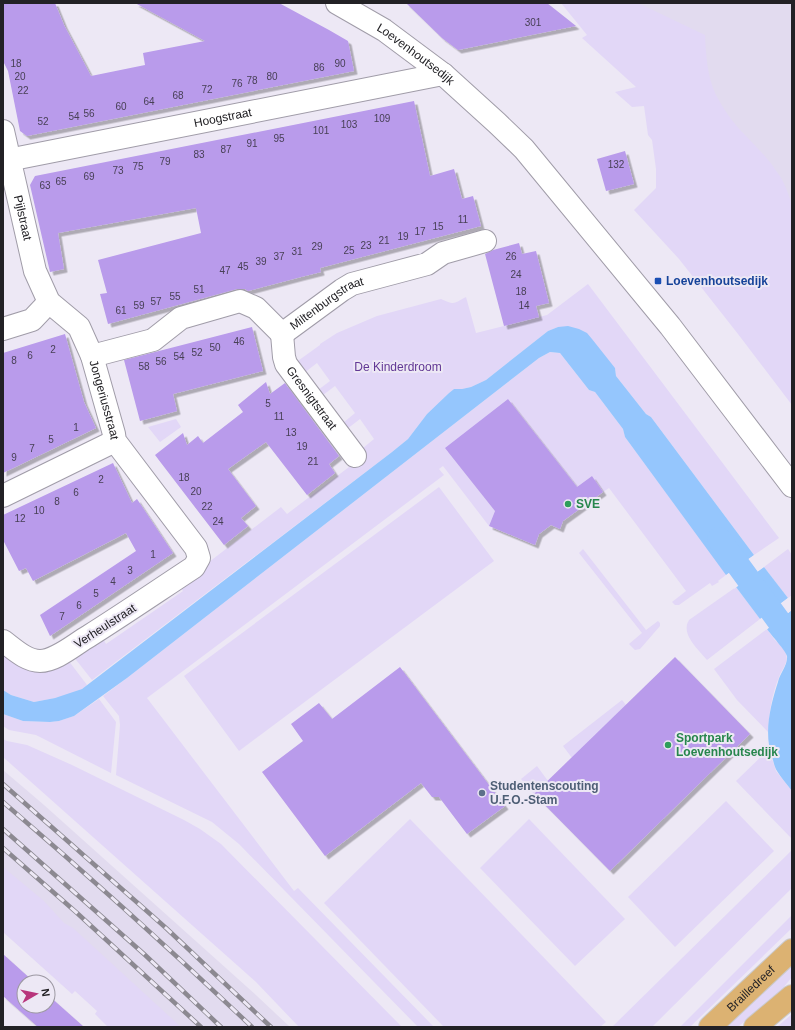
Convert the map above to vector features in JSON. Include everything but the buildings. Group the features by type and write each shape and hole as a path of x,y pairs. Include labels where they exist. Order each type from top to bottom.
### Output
{"main road":[{"name":"Brailledreef","path":"710,1027 792,950"},
{"path":"755,1027 792,996"}],"street":[{"name":"Loevenhoutsedijk","path":"337,3 384,30 443,74 524,149 670,326 792,486"},
{"name":"Hoogstraat","path":"6,161 443,74"},
{"name":"Pijlstraat","path":"3,131 6,161 35,271 49,302"},
{"name":"Miltenburgstraat","path":"92,356 153,340 181,318 240,302 256,308 282,334 352,284 427,264 443,253 485,241"},
{"path":"3,329 32,320 49,302"},
{"name":"Jongeriusstraat","path":"49,302 79,327 92,356 115,441 196,548 199,558"},
{"name":"Gresnigtstraat","path":"282,334 286,364 355,456"},
{"path":"3,496 115,441"},
{"name":"Verheulstraat","path":"3,641 24,656 35,661 51,659 105,626 194,567 199,558"}],"shaded area":[{"path":"561,3 792,3 792,292 632,54 624,54"},
{"path":"3,770 44,805 290,1027 179,1027 3,873"}],"green space":[{"path":"561,3 638,3 705,35 709,73 716,95 733,121 766,157 780,176 792,206 792,405 679,259 634,210 656,188 656,169 652,140 648,135 644,106 632,107 615,92 636,87 582,38 587,35"},
{"name":"De Kinderdroom","path":"588,284 779,538 754,555 651,417 646,414 616,376 615,368 558,327 548,331 486,380 471,387 454,389 427,414 408,439 392,452 92,680 73,656 102,637 106,644 183,591 179,585 281,507 287,514 353,464 363,448 374,439 360,419 347,429 343,423 355,413 335,386 323,395 318,390 330,381 317,363 304,373 295,363 320,344 337,333 377,316 441,299 454,303 466,297 476,333 547,315"},
{"path":"550,352 560,353 589,390 595,392 623,429 625,437 726,574 718,581 719,582 712,586 710,583 679,605 675,605 672,602 686,591 609,488 603,492 592,476 577,487 508,399 446,448 495,511 489,526 443,466 439,469 444,475 147,698 294,891 298,888 434,1027 418,1027 239,844 212,822 116,775 120,725 119,716 103,696 539,358"},
{"path":"176,419 181,427 160,442 148,427"},
{"path":"439,487 494,561 239,751 184,676"},
{"path":"583,549 646,630 658,621 660,623 660,626 640,649 635,650 629,644 642,633 579,553"},
{"path":"788,549 792,555 792,595 788,598 764,567"},
{"path":"736,587 760,619 707,660 692,642 687,631 687,625 689,620"},
{"path":"767,629 784,650 787,657 773,697 768,732 737,700 714,669"},
{"path":"3,650 68,660 87,685 82,689 66,695 34,702 11,695 3,690"},
{"path":"99,699 116,722 111,773 36,735 9,730 3,726 3,714 23,721 59,721 74,716"},
{"path":"622,700 626,705 572,758 563,746"},
{"path":"3,739 27,745 72,765 184,820 221,844 402,1027 299,1027 256,982 3,757"},
{"path":"769,749 776,771 792,791 792,839 736,781"},
{"path":"537,766 548,781 534,794 521,779"},
{"path":"726,801 774,851 675,947 628,897"},
{"path":"410,819 606,1022 600,1027 444,1027 324,903"},
{"path":"529,819 625,919 575,966 480,868"},
{"path":"792,850 792,888 652,1027 612,1027"},
{"path":"3,867 44,901 64,923 73,928 181,1027 108,1027 95,1014 97,1011 75,991 72,994 56,980 56,974 50,974 3,932"},
{"path":"792,915 792,928 690,1027 680,1027"},
{"path":"792,964 792,977 783,988 738,1027 725,1027"},
{"path":"792,1014 792,1027 777,1027"}],"water":[{"path":"568,326 587,333 592,339 615,368 616,376 646,414 651,417 754,555 726,575 625,437 623,429 595,392 589,390 560,353 550,352 539,358 127,678 74,716 59,721 50,722 23,721 3,714 3,690 11,695 34,702 55,698 82,689 392,452 408,439 427,414 454,389 471,387 486,380 548,331 558,327"},
{"path":"764,567 788,598 760,619 736,587"},
{"path":"792,610 792,791 776,769 768,740 772,701 786,663 787,656 767,629"}],"pier":[{"path":"756,554 755,557 728,577 725,576"},
{"path":"762,565 765,566 734,589 734,586"},
{"path":"788,598 789,600 761,621 759,620"},
{"path":"791,608 792,610 766,630 766,627"}],"waterway":[{"path":"719,539 792,639"}],"railway":[{"path":"3,784 166,928 271,1027"},
{"path":"3,802 129,913 252,1027"},
{"path":"3,829 144,954 221,1027"},
{"path":"3,848 77,913 201,1027"}],"place":[{"name":"Loevenhoutsedijk","path":"658,281"},
{"name":"SVE","path":"568,504"},
{"name":"Sportpark Loevenhoutsedijk","path":"668,745"},
{"name":"Studentenscouting U.F.O.-Stam","path":"482,793"}]}
